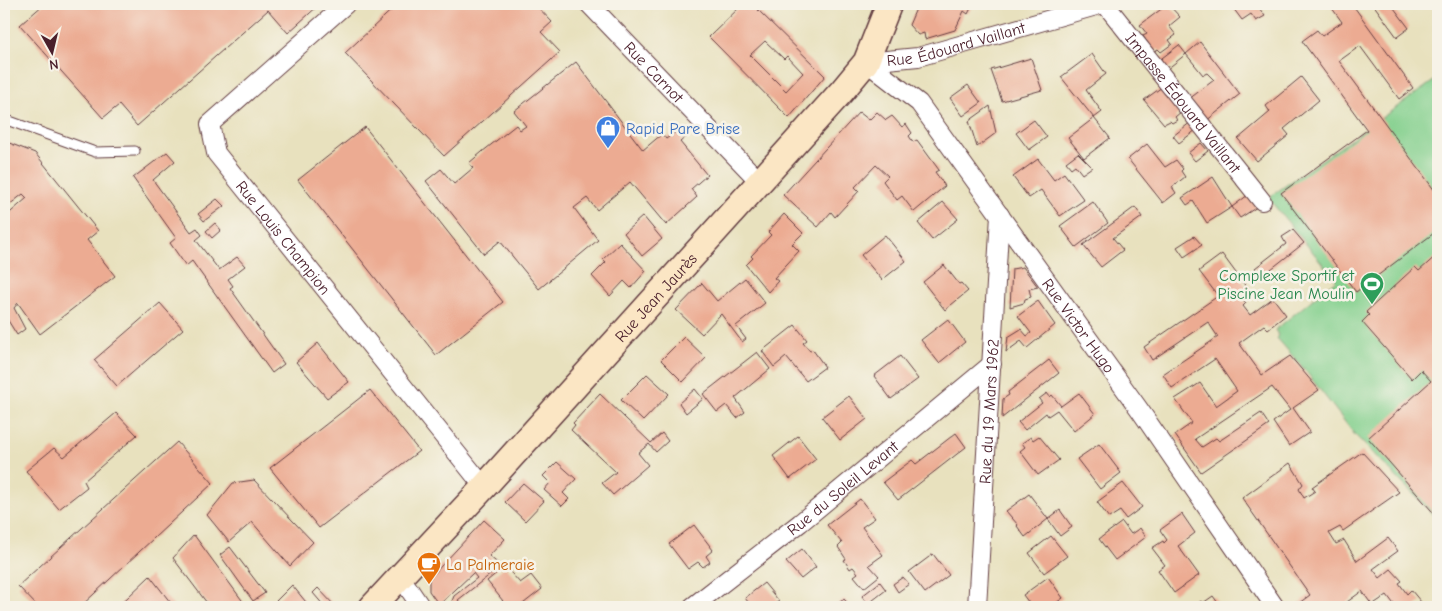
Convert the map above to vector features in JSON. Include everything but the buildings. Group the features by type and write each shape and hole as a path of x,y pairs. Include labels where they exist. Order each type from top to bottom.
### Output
{"street":[{"name":"Rue Louis Champion","path":"346,4 210,124 216,153 484,487"},
{"name":"Rue Carnot","path":"589,4 760,182"},
{"name":"Rue Jean Jaurès","path":"372,607 484,487 842,91 866,62 889,4"},
{"name":"Rue Édouard Vaillant","path":"866,62 918,57 1104,4"},
{"name":"Impasse Édouard Vaillant","path":"1104,4 1262,201"},
{"name":"Rue Victor Hugo","path":"866,62 919,103 1139,409 1275,607"},
{"name":"Rue du 19 Mars 1962","path":"977,607 1000,215"},
{"name":"Rue du Soleil Levant","path":"692,607 800,523 992,364"},
{"path":"400,576 421,607"}],"lane":[{"path":"4,119 95,152 135,151"}],"green space":[{"name":"Complexe Sportif et Piscine Jean Moulin","path":"1438,78 1438,519 1355,435 1304,369 1277,338 1279,336 1275,330 1336,280 1268,198"}],"place":[{"name":"Rapid Pare Brise","path":"608,149"},
{"name":"Complexe Sportif et Piscine Jean Moulin","path":"1372,305"},
{"name":"La Palmeraie","path":"429,585"}]}
